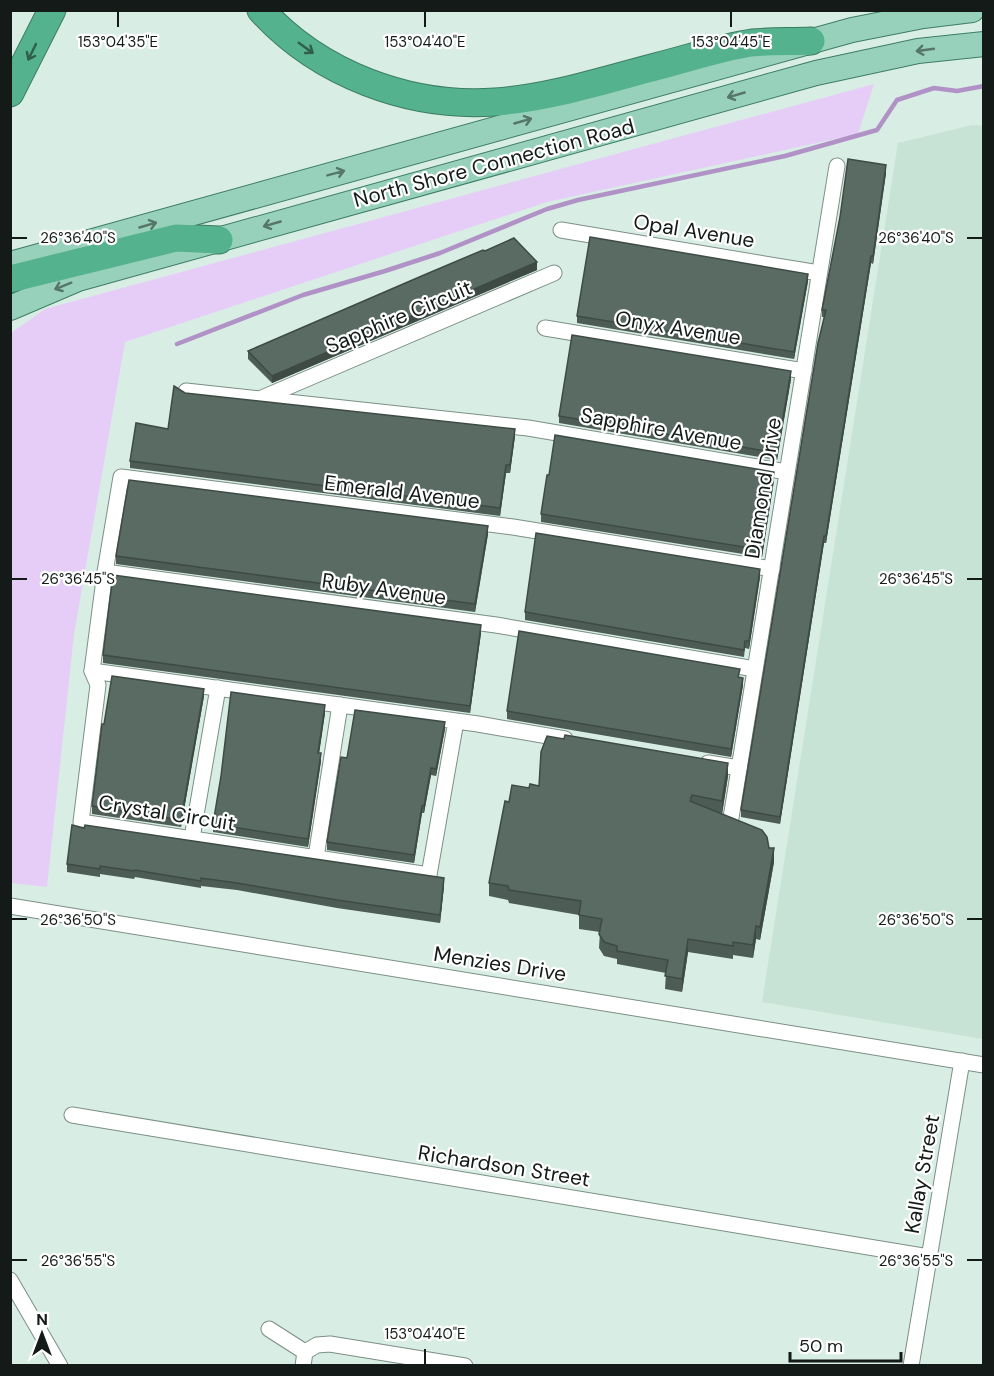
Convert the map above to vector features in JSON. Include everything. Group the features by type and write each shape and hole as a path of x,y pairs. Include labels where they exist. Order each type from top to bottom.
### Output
{"highway":[{"path":"10,93 52,10"},
{"path":"261,10 307,50 345,73 391,91 418,97 469,103 512,100 544,94 750,43 811,41"},
{"path":"10,279 176,238 219,240"}],"main road":[{"name":"North Shore Connection Road","path":"10,264 852,30 912,18 972,10"},
{"name":"North Shore Connection Road","path":"10,308 78,279 816,73 918,51 984,44"}],"street":[{"name":"Diamond Drive","path":"730,818 837,166"},
{"name":"Opal Avenue","path":"561,230 819,273"},
{"name":"Sapphire Circuit","path":"260,399 554,273"},
{"name":"Onyx Avenue","path":"545,328 804,371"},
{"name":"Sapphire Circuit","path":"186,392 528,428"},
{"name":"Sapphire Avenue","path":"528,428 788,472"},
{"name":"Emerald Avenue","path":"105,572 121,477 513,527 772,569"},
{"name":"Ruby Avenue","path":"105,572 496,625 755,669"},
{"path":"105,572 92,671 478,724 584,742"},
{"name":"Crystal Circuit","path":"92,671 98,685 81,822 429,875 456,721"},
{"path":"192,838 218,688"},
{"path":"316,857 340,705"},
{"path":"694,761 739,768"},
{"name":"Menzies Drive","path":"10,906 984,1065"},
{"name":"Kallay Street","path":"911,1365 962,1061"},
{"name":"Richardson Street","path":"72,1115 929,1257"},
{"path":"10,1280 60,1365"},
{"path":"269,1329 304,1359 317,1345 330,1344 465,1365"}],"shaded area":[{"path":"874,84 858,134 547,202 125,342 74,634 47,887 11,883 11,333 45,309"},
{"path":"972,125 984,126 983,1039 762,1002 898,143"}],"building":[{"path":"848,159 886,165 780,817 741,810 818,343 826,310 822,310 840,217"},
{"path":"590,237 808,274 794,352 577,316"},
{"path":"514,238 537,262 272,376 248,351 424,275"},
{"path":"572,335 791,371 777,453 559,416"},
{"path":"174,386 185,393 515,429 510,465 506,465 500,508 130,461 136,423 168,429"},
{"path":"555,435 774,472 762,550 541,514"},
{"path":"129,480 488,526 475,604 116,556"},
{"path":"536,533 760,569 749,641 745,641 744,650 525,612"},
{"path":"113,575 481,625 470,706 103,655"},
{"path":"519,631 740,669 738,677 743,678 731,749 507,711"},
{"path":"112,676 204,689 181,820 92,806 102,724 104,724"},
{"path":"231,692 325,705 318,753 321,753 308,839 213,824"},
{"path":"355,710 445,722 436,769 431,768 424,806 422,806 414,855 327,842 341,757 347,758"},
{"path":"565,735 728,763 722,801 692,795 690,801 762,830 767,837 769,848 774,848 760,927 756,926 753,945 733,942 733,946 688,939 682,979 665,976 668,960 617,951 617,946 604,942 599,934 602,919 579,915 581,901 509,890 508,886 489,883 505,801 509,802 512,785 529,788 530,784 539,786 541,752 547,736 564,739"},
{"path":"72,825 84,828 85,825 444,878 440,915 201,878 201,881 135,870 100,866 100,869 67,864"}],"waterway":[{"path":"177,344 303,295 440,253 547,209 578,200 785,156 877,130 897,100 934,88 957,91 984,86"}]}
